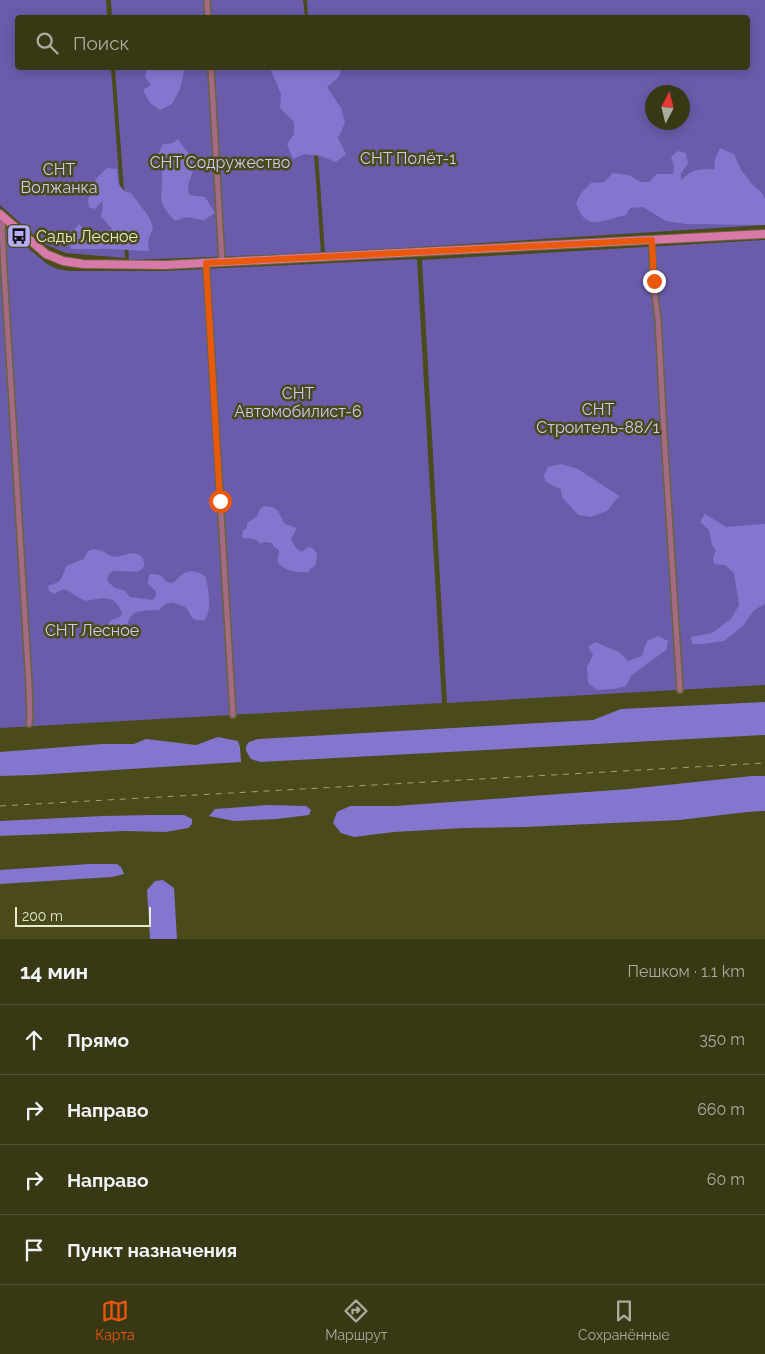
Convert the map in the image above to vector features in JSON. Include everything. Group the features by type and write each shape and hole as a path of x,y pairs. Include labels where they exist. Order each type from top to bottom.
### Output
{"street":[{"path":"207,0 208,15"},
{"path":"211,70 222,262"},
{"path":"2,216 46,254 63,261 83,264 147,265 206,263 765,234"},
{"path":"2,216 29,685 30,718 28,724"},
{"path":"652,240 680,690"},
{"path":"206,263 233,715"}],"green space":[{"name":"СНТ Волжанка","path":"0,0 106,0 107,15 15,15 15,70 111,70 125,258 66,253 44,244 0,205"},
{"path":"111,0 303,0 305,15 112,15"},
{"name":"СНТ Полёт-1","path":"307,0 765,0 765,225 325,253 312,70 750,70 750,15 308,15"},
{"name":"СНТ Содружество","path":"115,70 308,70 321,253 129,260"},
{"path":"0,221 9,232 47,264 57,269 69,271 163,271 417,259 442,703 0,728"},
{"name":"СНТ Строитель-88/1","path":"765,240 765,685 447,703 422,260"}],"shaded area":[{"path":"147,70 184,71 180,89 172,104 160,110 150,103 143,90 151,85 145,77"},
{"path":"271,70 341,70 338,78 327,87 341,108 345,123 338,138 346,154 336,162 321,156 304,154 293,159 287,144 294,134 294,122 280,108 281,94"},
{"path":"178,139 191,157 193,171 188,185 189,195 205,197 215,213 204,220 186,217 175,221 162,203 162,171 158,154 163,144 173,143"},
{"path":"720,148 734,154 741,170 762,193 765,199 765,225 686,224 666,221 643,207 630,208 626,215 596,222 585,219 580,213 576,203 581,193 591,183 604,182 613,173 629,175 640,182 649,182 657,174 673,174 674,166 671,157 678,151 686,153 688,164 681,173 681,180 696,170 714,169 715,159"},
{"path":"107,168 117,169 118,183 124,191 131,193 149,217 153,227 148,241 149,251 71,249 69,236 79,224 86,230 101,232 112,229 101,216 102,201 95,209 89,207 88,199 92,194 96,179"},
{"path":"561,464 578,469 619,496 607,511 591,517 578,515 562,497 561,489 545,481 544,475 548,467"},
{"path":"265,506 276,509 285,524 297,528 291,539 296,548 302,552 308,547 313,548 317,554 315,566 309,572 292,571 280,565 278,562 279,550 272,543 265,542 260,544 255,539 243,538 243,531 247,528 247,523 256,517 261,508"},
{"path":"705,514 726,527 765,524 765,604 754,610 743,626 724,641 692,644 691,637 712,633 731,619 739,605 734,573 725,565 714,564 713,557 716,550 712,545 709,530 700,522"},
{"path":"93,549 115,557 132,553 140,555 144,565 140,570 135,572 116,571 108,575 108,582 115,588 124,590 130,597 153,600 156,596 156,591 148,584 150,574 160,575 167,582 172,583 188,572 197,572 203,575 206,577 209,594 207,616 204,620 195,620 185,607 169,603 159,610 146,610 133,614 126,630 121,633 111,632 108,624 111,620 120,617 122,613 112,600 103,598 85,601 63,589 54,594 49,591 48,586 60,580 66,566 84,559 88,551"},
{"path":"658,636 668,641 666,650 632,675 626,686 597,690 588,683 587,667 593,655 588,647 595,642 619,652 628,661 642,656 647,641"},
{"path":"765,702 765,735 260,762 251,759 246,751 246,746 249,742 258,739 593,720 621,709"},
{"path":"218,737 238,741 241,762 0,776 0,752 102,744 134,744 146,739 196,745"},
{"path":"765,776 765,811 680,820 464,828 394,832 354,837 341,833 333,823 337,812 350,806 395,806 629,789"},
{"path":"268,805 306,806 311,810 309,815 277,819 234,821 209,816 215,809"},
{"path":"184,815 192,819 192,824 188,828 166,832 125,831 0,836 0,821"},
{"path":"117,864 121,867 124,874 112,877 0,884 0,870"},
{"path":"163,880 174,888 177,939 150,939 147,890 155,881"}],"railway":[{"path":"0,806 765,763"}],"place":[{"name":"Сады Лесное","path":"19,236"}],"route":[{"path":"220,501 206,263 652,240 654,281"}],"park label":[{"name":"СНТ Автомобилист-6","path":"298,402"},
{"name":"СНТ Лесное","path":"92,630"}]}
